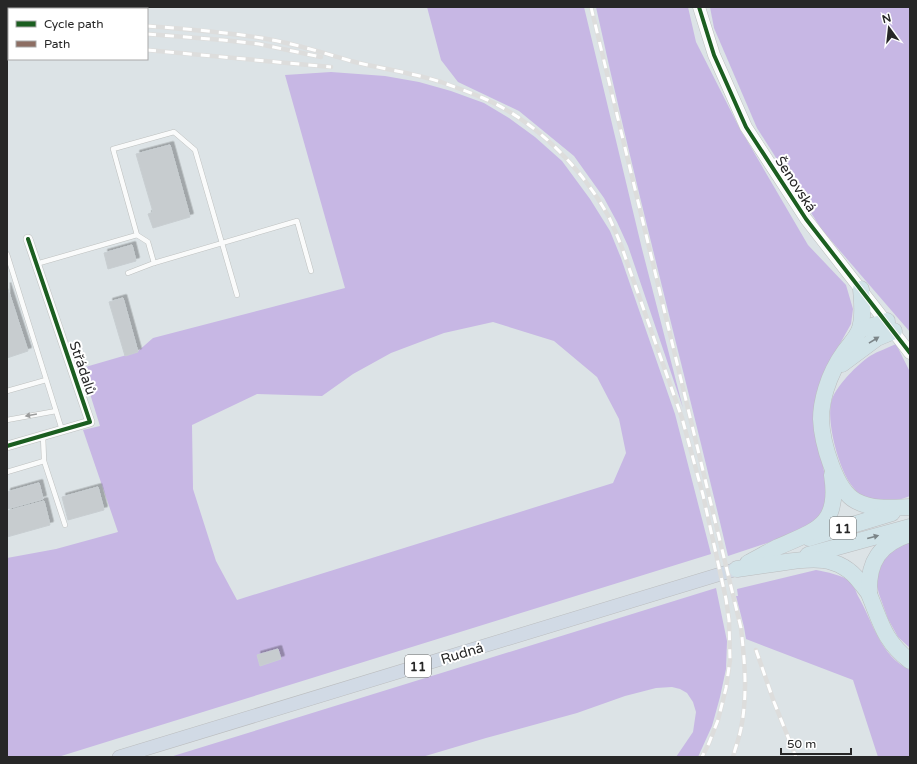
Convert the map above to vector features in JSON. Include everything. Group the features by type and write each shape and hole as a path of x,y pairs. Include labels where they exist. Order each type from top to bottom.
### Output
{"highway":[{"path":"779,555 820,526 833,506 834,491 830,462 821,420 823,399 833,371 844,352 860,330 862,311 861,289"},
{"path":"860,330 890,326"},
{"path":"833,371 883,335 890,326"},
{"path":"830,462 840,484 847,494 854,500 874,508 910,508"},
{"name":"11","path":"737,569 910,508"},
{"name":"11","path":"779,555 910,527"},
{"path":"868,593 870,572 880,551 896,540 910,534"},
{"path":"779,555 828,560 852,573 868,593 890,643 910,661"}],"main road":[{"name":"Rudná","path":"119,757 737,569"}],"street":[{"name":"Šenovská","path":"699,7 714,55 746,127 806,219 910,353"},
{"name":"Střádalů","path":"7,446 90,422 28,239"}],"lane":[{"path":"154,263 148,242 137,235 113,149 174,132 195,150 237,295"},
{"path":"128,273 154,263 297,221 311,271"},
{"path":"36,264 137,235"},
{"path":"7,254 62,430"},
{"path":"7,391 46,380"},
{"path":"7,420 56,411"},
{"path":"44,436 44,461 65,525"},
{"path":"7,472 44,461"}],"shaded area":[{"path":"427,7 584,7 642,249 683,408 628,246 604,198 574,156 519,111 458,82 441,60"},
{"path":"596,7 688,7 696,42 742,133 808,245 846,285 853,309 851,324 827,367 816,394 815,423 828,493 827,508 817,521 803,531 728,556 627,145"},
{"path":"710,7 910,7 910,332 822,230 757,128 714,28"},
{"path":"331,72 385,76 419,82 451,91 484,103 509,118 535,137 562,161 590,199 610,231 621,258 675,414 711,554 58,757 7,757 7,558 56,549 118,532 83,430 100,426 82,368 137,352 153,338 345,288 285,75","holes":["493,322 554,341 597,377 619,419 626,453 613,483 237,600 216,561 193,489 192,425 257,394 322,396 353,374 391,353 444,333"]},
{"path":"896,344 910,372 910,496 888,502 874,502 865,498 856,491 842,468 834,444 830,419 830,408 835,393 843,381 859,364 870,356"},
{"path":"910,538 910,648 898,637 888,619 876,582 880,567 887,555"},
{"path":"816,570 839,576 851,582 878,638 884,647 900,664 910,670 910,757 878,757 853,680 746,639 736,596 738,596 737,589"},
{"path":"716,588 727,641 726,669 712,726 698,757 676,757 693,732 696,712 693,702 687,693 672,687 656,688 625,696 577,713 422,757 170,757"}],"building":[{"path":"170,145 190,217 153,228 148,214 153,212 136,154"},
{"path":"132,245 136,261 108,269 104,253"},
{"path":"7,286 28,351 7,358"},
{"path":"123,298 138,352 125,356 109,302"},
{"path":"39,483 43,499 7,509 7,492"},
{"path":"98,487 104,510 68,520 62,497"},
{"path":"44,501 50,525 7,537 7,511"},
{"path":"278,649 281,659 260,666 257,655"}],"railway":[{"path":"591,7 741,628 745,668 745,694 743,720 733,757"},
{"path":"148,26 222,33 278,41 355,62 420,76 441,82 483,98 521,119 539,133 571,163 598,198 620,241 682,418 703,495 726,599 729,620 730,660 726,688 718,720 702,757"},
{"path":"148,34 259,44 321,57"},
{"path":"148,50 331,67"},
{"path":"756,650 774,702 796,757"}],"cycle path":[{"path":"699,7 714,55 746,127 806,219 910,353"},
{"path":"7,446 90,422 28,239"}]}
